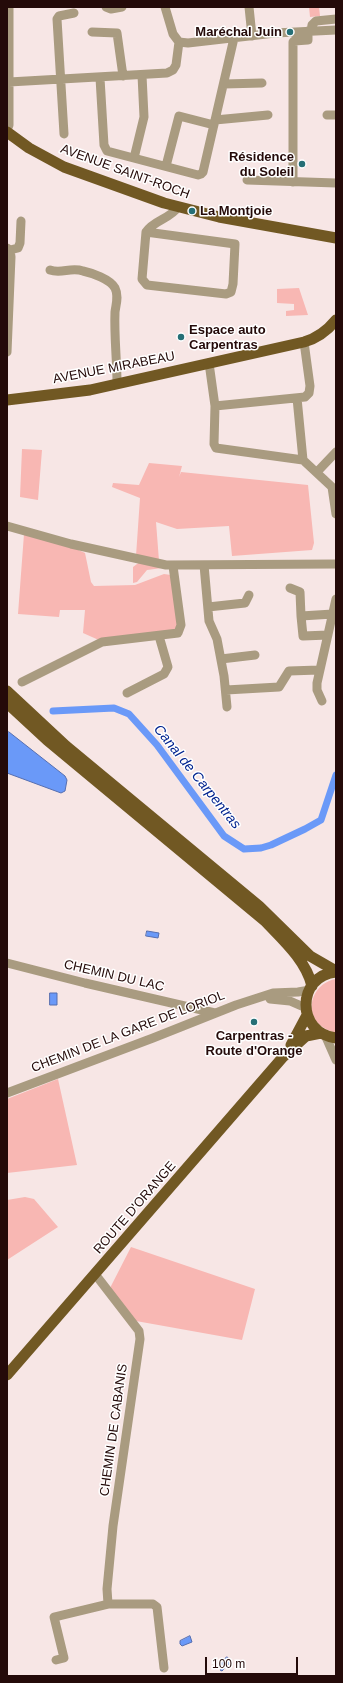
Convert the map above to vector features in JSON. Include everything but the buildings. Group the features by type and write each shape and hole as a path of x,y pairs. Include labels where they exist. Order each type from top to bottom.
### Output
{"main road":[{"name":"AVENUE SAINT-ROCH","path":"7,131 29,148 64,167 178,207 233,220 288,228 336,238"},
{"name":"AVENUE MIRABEAU","path":"7,400 80,391 304,342 317,337 328,330 336,320"},
{"path":"7,691 56,737 259,906 310,956 335,971"},
{"path":"7,703 53,745 265,921 284,940 297,957 308,975 311,988"},
{"path":"311,988 321,977 335,971"},
{"name":"ROUTE D'ORANGE","path":"283,1058 307,1012 311,988"},
{"path":"307,1012 315,1028 327,1035"},
{"name":"ROUTE D'ORANGE","path":"7,1375 283,1058 306,1036 327,1035"}],"street":[{"path":"7,131 9,125 9,7"},
{"path":"106,7 111,9 122,7"},
{"path":"9,82 167,73 173,70 176,65 179,42 173,34 165,7"},
{"path":"249,7 252,36"},
{"path":"64,134 57,19 59,16 74,13"},
{"path":"293,182 293,42 308,40 309,31 312,24 316,21 336,19"},
{"path":"179,42 188,43 252,36 336,30"},
{"path":"92,32 117,33 123,76"},
{"path":"100,78 105,149 107,151 198,175 203,172 234,38"},
{"path":"134,158 144,116 142,75"},
{"path":"224,84 262,83"},
{"path":"166,166 179,116 214,123 268,115"},
{"path":"247,180 336,183"},
{"path":"146,232 235,244 233,284 231,292 226,294 146,285 142,279 146,232 154,223 173,213 178,207"},
{"path":"7,352 11,257 8,249 18,248 20,242 21,221"},
{"path":"50,270 56,272 71,269 82,270 94,274 109,282 114,287 117,297 115,312 117,383"},
{"path":"216,406 305,397 309,393 310,386 304,342"},
{"path":"209,363 216,406 214,444 216,448 303,460 334,486 336,514"},
{"path":"297,398 303,460"},
{"path":"317,472 336,452"},
{"path":"7,526 71,544 173,566 336,564"},
{"path":"204,565 209,621 217,638 226,690 227,707"},
{"path":"22,682 102,642 178,633 181,624 173,566"},
{"path":"290,588 300,592 303,636 328,635"},
{"path":"208,606 245,603 249,594"},
{"path":"322,701 317,690 319,670 336,599"},
{"path":"301,616 333,614"},
{"path":"128,693 167,677 168,667 159,636"},
{"path":"221,660 255,655"},
{"path":"226,690 279,687 289,671 319,670"},
{"name":"CHEMIN DU LAC","path":"7,963 85,984 215,1013"},
{"name":"CHEMIN DE LA GARE DE LORIOL","path":"7,1093 236,1005 273,993 298,992 311,988"},
{"name":"CHEMIN DE LA GARE DE LORIOL","path":"259,998 290,1001 307,1012"},
{"path":"327,1035 336,1059"},
{"name":"CHEMIN DE CABANIS","path":"96,1274 139,1331 140,1339 113,1526 107,1589 108,1604"},
{"path":"56,1660 64,1658 54,1617 108,1604 153,1604 157,1607 164,1668"}],"shaded area":[{"path":"309,7 319,7 320,16 310,17"},
{"path":"299,288 308,315 286,316 286,311 294,310 294,304 277,303 277,289"},
{"path":"22,449 42,450 38,500 20,497"},
{"path":"149,463 182,466 179,477 181,472 308,485 314,543 312,550 232,556 229,526 177,529 156,522 159,561 136,556 140,498 112,487 113,483 139,485"},
{"path":"24,534 70,546 85,553 91,582 94,586 135,585 164,574 171,575 179,625 177,631 101,641 83,633 85,610 60,610 59,617 18,614"},
{"path":"141,561 162,568 147,570 137,582 133,583 133,567"},
{"path":"336,979 336,1033 325,1029 314,1018 312,1004 317,990 322,985"},
{"path":"58,1079 77,1165 7,1173 7,1099"},
{"path":"25,1197 34,1199 58,1227 7,1260 7,1200"},
{"path":"131,1247 255,1289 242,1340 136,1321 110,1288"}],"water":[{"path":"9,732 65,776 67,780 65,791 61,793 7,773 7,733"},
{"path":"147,931 159,933 158,938 146,936"},
{"path":"50,993 57,993 57,1005 50,1005"},
{"path":"190,1636 192,1642 182,1646 180,1644 180,1641"},
{"path":"227,1657 232,1661 222,1671 220,1670 222,1668 219,1665"}],"waterway":[{"name":"Canal de Carpentras","path":"53,711 114,708 129,714 157,745 224,836 244,849 261,848 271,845 321,820 336,775"}],"place":[{"name":"Maréchal Juin","path":"290,32"},
{"name":"Résidence du Soleil","path":"302,164"},
{"name":"La Montjoie","path":"192,211"},
{"name":"Espace auto Carpentras","path":"181,337"},
{"name":"Carpentras - Route d'Orange","path":"254,1022"}]}
